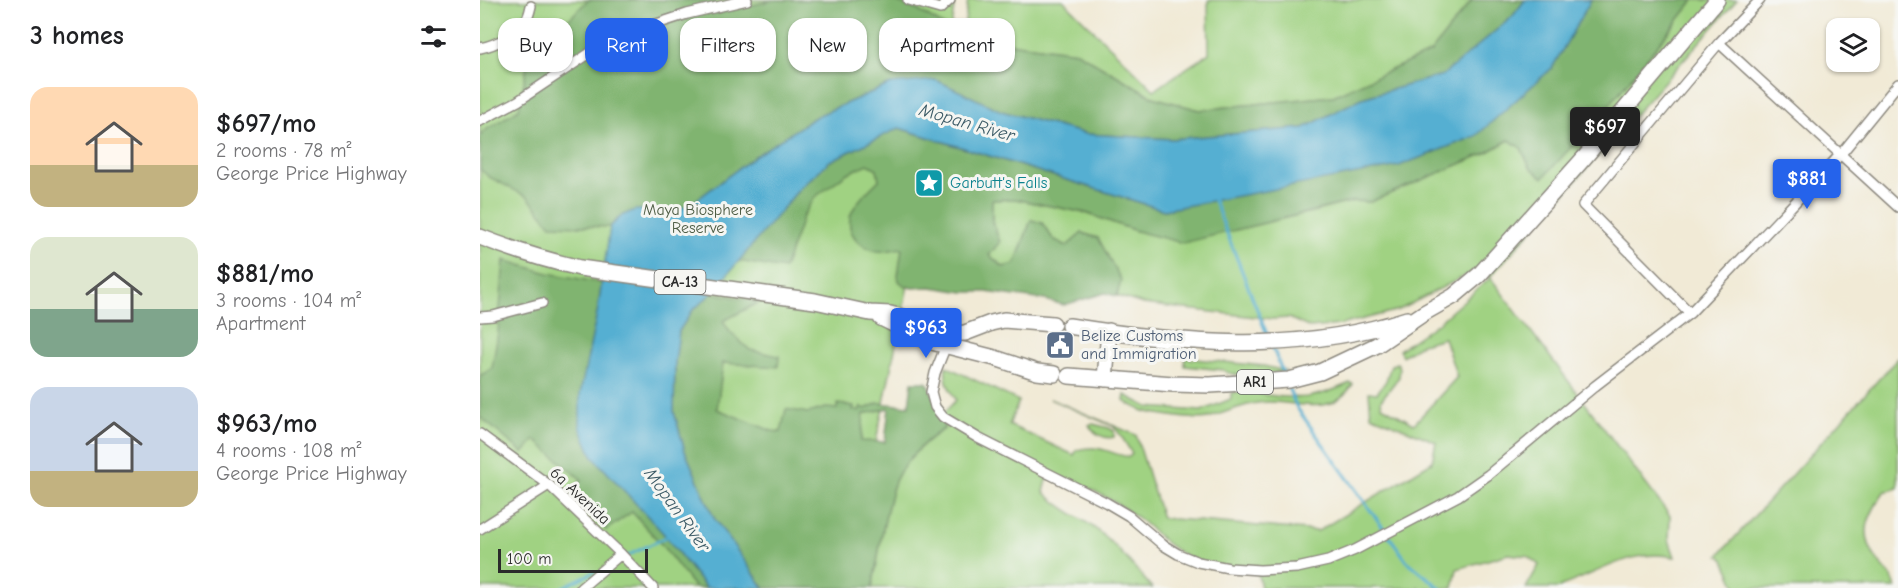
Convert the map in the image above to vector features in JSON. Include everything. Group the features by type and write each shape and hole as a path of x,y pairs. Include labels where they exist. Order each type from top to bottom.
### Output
{"highway":[{"name":"AR1","path":"1070,376 1210,385 1305,377 1357,356 1454,296 1495,259 1718,0"},
{"name":"CA-13","path":"480,237 533,257 580,268 815,301 870,313 901,323"},
{"name":"AR1","path":"948,340 1004,320 1223,343 1277,343 1343,336 1371,330 1424,313"},
{"name":"AR1","path":"901,323 934,333 995,358 1037,372 1054,374"},
{"path":"1105,379 1109,331"}],"street":[{"path":"480,121 518,101 605,43 720,3 747,0"},
{"path":"908,0 940,9 948,3"},
{"path":"1690,313 1583,205 1719,43 1760,0"},
{"path":"480,48 512,34 527,19 531,6"},
{"path":"1719,43 1898,207"},
{"path":"948,340 935,373 931,392 935,407 943,417 978,438 1107,503 1129,516 1163,545 1198,562 1229,568 1260,570 1297,568 1328,561 1355,550 1458,496 1488,475 1595,386 1690,313 1841,154 1898,84"},
{"path":"480,317 493,316 542,303"},
{"name":"6a Avenida","path":"480,434 549,485 621,554 652,588"},
{"path":"480,530 549,485"},
{"path":"581,588 621,554"}],"green space":[{"name":"Maya Biosphere Reserve","path":"480,0 955,0 952,18 879,18 879,72 945,72 929,183 846,588 480,588"},
{"path":"588,0 713,0 717,13 774,0 891,0 931,18 879,18 879,72 1015,72 1015,44 1077,52 1153,97 1199,110 1333,96 1431,52 1472,0 1525,0 1512,17 1443,75 1362,98 1304,128 1172,139 1086,134 1001,111 936,80 891,84 817,116 755,156 687,207 621,216 610,227 551,225 528,197 489,177 480,169 480,136 484,131 519,109 526,72 573,72 573,18 570,18"},
{"path":"968,0 1063,0 1154,90 1209,53 1208,0 1472,0 1431,52 1333,96 1199,110 1153,97 1077,52 1015,44 1015,18 966,18"},
{"path":"1591,0 1694,0 1606,109 1543,178 1530,167 1521,148 1509,140 1488,152 1370,202 1354,201 1183,243 1136,231 1086,213 1015,199 992,200 992,221 1000,242 989,255 1003,267 1015,264 1031,220 1042,223 1053,239 1067,246 1082,233 1098,238 1121,280 1117,296 1105,293 1064,305 1045,300 986,292 905,286 899,281 898,276 902,248 878,251 865,247 856,239 850,227 853,209 879,180 877,169 868,164 846,174 814,198 803,216 784,269 738,261 800,188 830,161 898,128 1164,210 1260,191 1552,68"},
{"path":"1694,0 1737,0 1490,277 1670,516 1669,540 1675,557 1659,555 1630,559 1560,588 1526,588 1539,565 1527,556 1508,554 1457,569 1453,588 1261,588 1256,565 1222,566 1189,557 1169,545 1142,521 1119,505 1089,488 1056,476 1047,480 1044,492 1104,536 1152,588 872,588 886,512 896,479 914,454 944,429 941,416 956,400 948,384 946,366 1019,401 1009,425 1074,455 1077,450 1085,448 1104,450 1129,457 1132,454 1113,426 1050,399 1136,435 1162,518 1318,531 1432,462 1436,442 1371,415 1369,392 1377,393 1386,381 1391,365 1397,363 1400,368 1399,377 1381,400 1382,406 1414,424 1457,377 1444,338 1422,344 1402,356 1399,350 1438,323 1490,278 1476,270 1399,310 1340,325 1310,328 1289,318 1273,319 1143,304 1117,296 1120,280 1098,238 1082,233 1067,246 1053,239 1042,223 1031,220 1015,264 1004,267 989,255 1000,242 992,221 992,200 1015,199 1086,213 1136,231 1231,231 1354,201 1370,202 1488,152 1509,140 1521,148 1530,167 1606,109"},
{"path":"504,260 548,273 602,283 598,308 663,533 706,588 695,588 661,544 632,512 606,530 568,492 582,480 535,440 523,453 480,417 480,376 492,368 498,333"},
{"path":"712,293 760,302 723,321 730,332 750,350 779,356 778,367 723,363 717,409 772,431 781,432 786,409 808,413 826,408 837,409 838,404 854,406 853,410 859,411 861,406 865,409 878,403 909,406 912,382 926,382 929,385 944,423 944,429 914,454 896,479 886,512 872,588 764,588 714,518 685,451 674,412 675,363 679,331 692,311","holes":["889,408 885,442 861,441 864,414"]},
{"path":"1185,358 1264,366 1285,371 1262,375 1235,375 1223,370 1185,366"},
{"path":"1898,358 1898,488 1884,492 1870,517 1867,534 1872,551 1891,576 1896,588 1737,588 1724,560 1719,555"},
{"path":"1350,383 1353,384 1344,395 1326,405 1262,402 1203,419 1149,412 1124,401 1125,395 1148,407 1201,411 1231,399 1231,393 1255,387 1260,394 1296,398 1316,396"},
{"path":"1093,424 1114,431 1114,437 1107,438 1096,433 1089,425"}],"water":[{"name":"Mopan River","path":"1525,0 1591,0 1552,68 1476,136 1399,166 1164,210 899,128 830,161 800,188 712,293 692,311 679,331 675,363 674,412 685,451 714,518 764,588 706,588 663,533 593,457 580,427 580,394 598,308 610,227 621,216 635,210 687,207 755,156 817,116 891,84 936,80 1001,111 1086,134 1172,139 1304,128 1362,98 1443,75 1512,17"}],"waterway":[{"path":"1213,198 1268,337"},
{"path":"1272,346 1284,376"},
{"path":"1287,385 1297,408 1407,561 1440,588"},
{"path":"627,556 670,535"},
{"path":"561,588 594,572"}],"place":[{"name":"Garbutt's Falls","path":"929,183"},
{"name":"Belize Customs and Immigration","path":"1060,345"}]}
